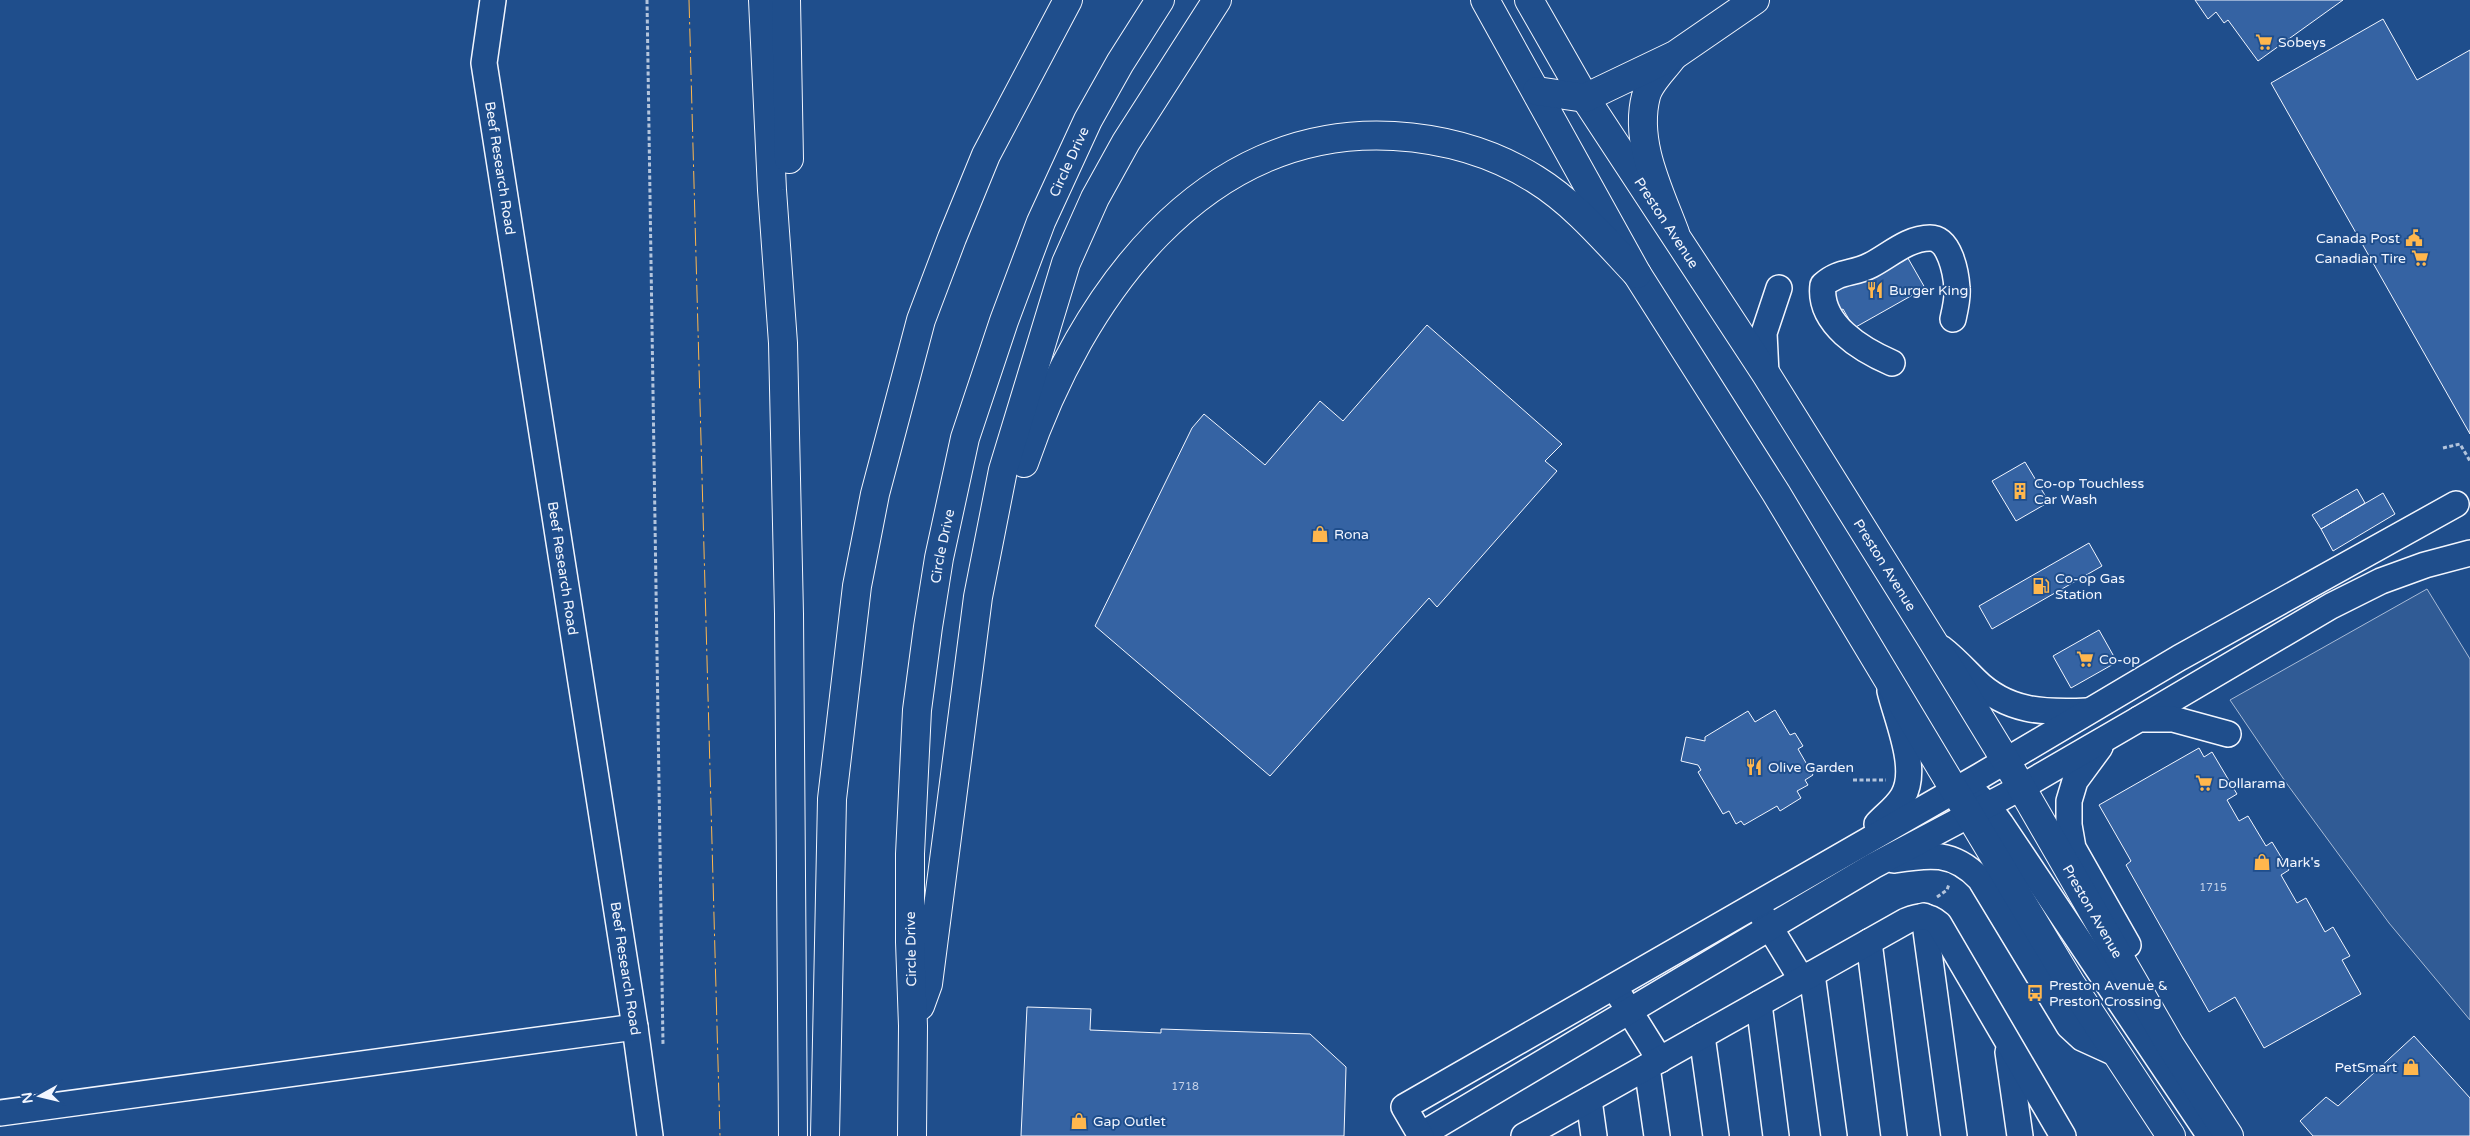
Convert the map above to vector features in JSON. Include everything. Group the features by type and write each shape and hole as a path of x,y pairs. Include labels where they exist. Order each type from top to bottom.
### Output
{"main road":[{"path":"763,0 772,190 783,343 789,614 793,1136"},
{"path":"783,343 789,167 786,0"},
{"path":"825,1136 832,799 857,586 875,494 921,320 952,238 986,154 1068,0"},
{"name":"Circle Drive","path":"912,1136 913,1026 910,942 910,854 917,710 939,558 965,438 1004,321 1041,222 1088,120 1120,63 1160,0"},
{"path":"913,1026 928,984 978,596 1003,470 1066,264 1095,198 1126,142 1217,0"},
{"path":"1485,0 1637,274 1776,493 1955,790 1979,810 2115,1054 2171,1136"},
{"name":"Preston Avenue","path":"1529,0 1585,98 1766,374 1932,640 2006,761 2170,1045 2228,1136"},
{"path":"1537,91 1585,98 1675,55 1755,0"},
{"path":"1674,233 1647,156 1642,122 1646,94 1675,55"},
{"path":"978,596 1039,418 1089,323 1135,260 1175,216 1213,185 1255,162 1301,145 1355,136 1410,137 1468,148 1512,166 1558,196 1582,216 1637,274"}],"street":[{"name":"Beef Research Road","path":"492,0 484,63 487,88 636,1027 650,1136"},
{"path":"1892,362 1850,340 1838,326 1821,298 1823,285 1832,277 1842,272 1855,272 1907,244 1931,238 1939,240 1945,246 1950,258 1958,290 1953,319"},
{"path":"1766,374 1764,333 1779,288"},
{"path":"2456,504 2179,658 2006,761 1404,1107 1421,1136 1873,866 2020,788 2331,606 2381,580 2425,565 2470,553"},
{"path":"1932,640 1961,664 1975,680 2007,703 2022,709 2038,712 2092,711"},
{"path":"1866,840 1877,823 1897,805 1904,795 1908,783 1907,752 1885,674"},
{"path":"2139,719 2172,719 2228,734"},
{"path":"2105,738 2075,781 2069,801 2069,825 2073,848 2159,1001 2170,1045"},
{"path":"1979,810 2210,1136"},
{"path":"1873,866 1896,860 1934,856 1950,857 1968,867 1980,879 2069,1026 2082,1038 2115,1054"},
{"path":"1756,905 1807,977 1834,1136"},
{"path":"1924,916 1954,1136"},
{"path":"1530,1135 1906,920 1924,916 1932,918 1939,924 2063,1136"},
{"path":"1869,942 1894,1136"},
{"path":"1614,986 1630,1011 1654,1064 1657,1136"},
{"path":"1759,1004 1776,1136"},
{"path":"0,1113 636,1027"},
{"path":"1702,1036 1716,1136"},
{"path":"2006,1038 2020,1136"},
{"path":"1589,1100 1594,1136"}],"path":[{"path":"647,0 662,1000"},
{"path":"2443,448 2460,444 2470,461"},
{"path":"1853,780 1891,780"},
{"path":"1924,916 1935,899 1947,890 1950,876"}],"shaded area":[{"path":"2427,589 2470,659 2470,1020 2389,923 2287,784 2230,700"}],"building":[{"name":"Sobeys","path":"2195,0 2343,0 2258,61 2228,20 2224,23 2216,12 2208,19"},
{"name":"Canadian Tire","path":"2383,19 2417,80 2470,50 2470,434 2271,83"},
{"name":"Burger King","path":"1905,253 1925,288 1854,328 1843,309 1837,312 1825,292 1845,281 1848,286"},
{"name":"Rona","path":"1427,325 1562,444 1545,461 1557,471 1437,607 1429,598 1270,776 1095,626 1192,428 1204,414 1265,465 1320,401 1343,421"},
{"name":"Co-op Touchless Car Wash","path":"2025,462 2049,502 2016,521 1992,481"},
{"path":"2357,489 2365,503 2321,529 2312,515"},
{"path":"2383,493 2395,514 2333,551 2321,529"},
{"name":"Co-op Gas Station","path":"2089,543 2102,566 1992,629 1979,606"},
{"name":"Co-op","path":"2099,630 2117,662 2071,688 2053,656"},
{"name":"Olive Garden","path":"1775,710 1790,735 1795,733 1803,746 1798,749 1813,775 1805,780 1808,785 1797,791 1801,798 1780,811 1777,806 1744,825 1741,821 1736,824 1729,811 1723,814 1698,772 1701,770 1698,765 1681,761 1686,737 1705,741 1705,737 1748,711 1755,722"},
{"path":"2199,748 2204,757 2212,752 2237,794 2227,800 2239,821 2248,816 2266,846 2272,842 2289,870 2281,875 2297,903 2306,898 2325,932 2333,927 2350,956 2342,960 2361,994 2264,1048 2235,997 2209,1012 2126,865 2131,861 2099,805"},
{"path":"1027,1007 1091,1009 1090,1030 1161,1033 1161,1029 1310,1034 1346,1067 1344,1136 1021,1136"},
{"name":"PetSmart","path":"2414,1036 2470,1098 2470,1136 2313,1136 2300,1121 2326,1097 2338,1106"}],"power":[{"path":"689,0 720,1136"}],"place":[{"name":"Sobeys","path":"2264,42"},
{"name":"Canada Post","path":"2414,238"},
{"name":"Canadian Tire","path":"2420,258"},
{"name":"Burger King","path":"1875,290"},
{"name":"Co-op Touchless Car Wash","path":"2020,491"},
{"name":"Rona","path":"1320,534"},
{"name":"Co-op Gas Station","path":"2041,586"},
{"name":"Co-op","path":"2085,659"},
{"name":"Olive Garden","path":"1754,767"},
{"name":"Dollarama","path":"2204,783"},
{"name":"Mark's","path":"2262,862"},
{"name":"Preston Avenue & Preston Crossing","path":"2035,993"},
{"name":"PetSmart","path":"2411,1067"},
{"name":"Gap Outlet","path":"1079,1121"}]}
